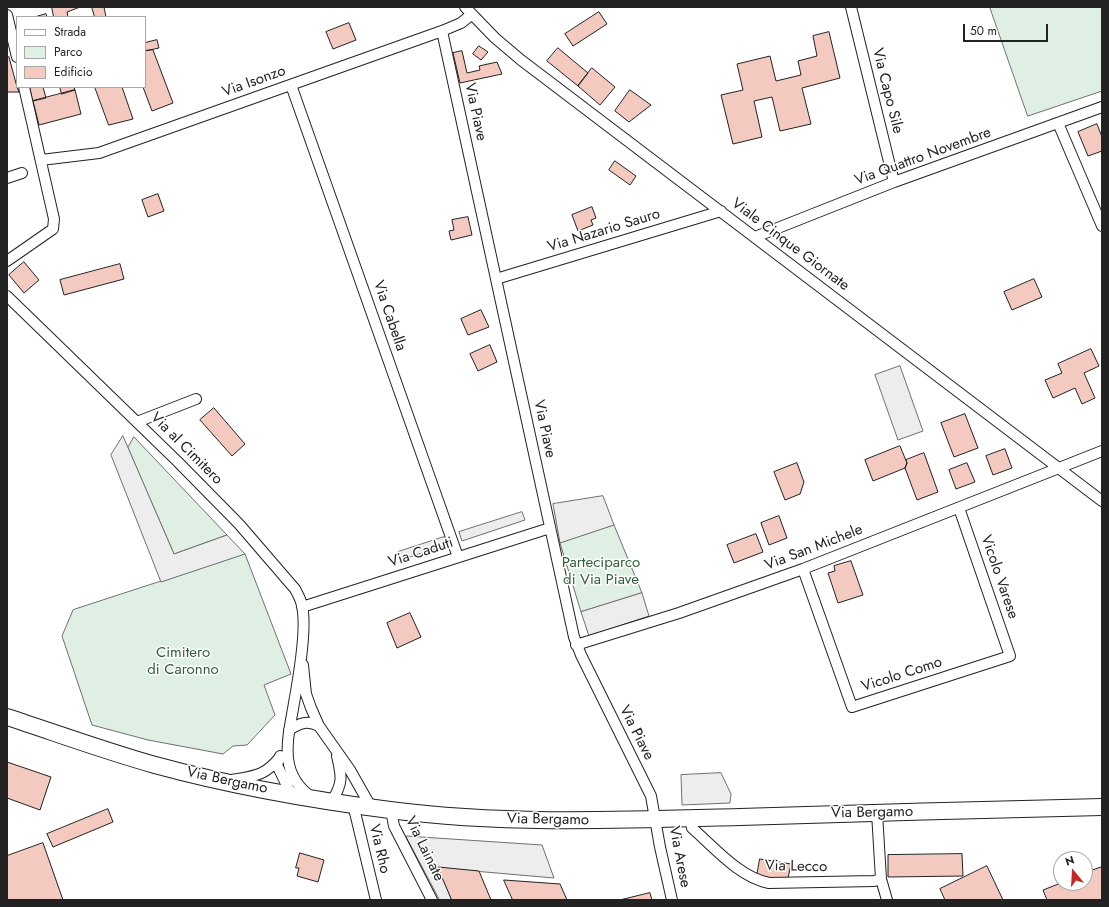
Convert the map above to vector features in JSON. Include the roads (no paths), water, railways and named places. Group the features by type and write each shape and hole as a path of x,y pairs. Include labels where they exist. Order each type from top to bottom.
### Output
{"main road":[{"name":"Via Bergamo","path":"7,717 155,765 226,782 313,798 391,810 512,819 656,819 1102,807"}],"street":[{"name":"Viale Cinque Giornate","path":"465,7 521,60 1102,501"},
{"name":"Via Capo Sile","path":"851,7 894,182"},
{"path":"7,15 16,53"},
{"name":"Via Isonzo","path":"42,160 99,153 442,31 461,23 472,15"},
{"name":"Via Piave","path":"442,31 576,645 651,796 656,819"},
{"name":"Via Cabella","path":"291,85 458,557"},
{"path":"7,261 53,229 54,219 42,160 24,88"},
{"name":"Via Quattro Novembre","path":"755,237 894,182 1102,107"},
{"path":"1058,123 1102,226"},
{"path":"7,178 22,173"},
{"name":"Via Nazario Sauro","path":"496,279 721,211"},
{"name":"Via al Cimitero","path":"7,296 137,422 249,535 295,589 300,598 302,607 301,646"},
{"path":"137,422 196,399"},
{"name":"Via San Michele","path":"576,645 679,613 803,569 1102,451"},
{"name":"Vicolo Varese","path":"959,508 1010,656"},
{"name":"Via Caduti","path":"302,607 550,528"},
{"name":"Vicolo Como","path":"803,569 852,707 1010,656"},
{"path":"301,646 306,694 319,726 350,770 371,807"},
{"path":"301,646 296,696 287,742 287,756 292,776 313,798"},
{"path":"289,730 299,723 311,722 319,726"},
{"path":"287,742 277,765 291,794"},
{"path":"332,801 340,788 341,782 337,752"},
{"path":"226,782 255,776 270,769 280,756"},
{"name":"Via Rho","path":"353,804 376,900"},
{"name":"Via Lainate","path":"391,810 396,830 432,900"},
{"path":"877,813 881,879 887,900"},
{"name":"Via Lecco","path":"690,818 692,828 742,871 757,881 769,884 874,881 881,879"},
{"name":"Via Arese","path":"656,819 660,847 672,900"}],"park label":[{"name":"Parteciparco di Via Piave","path":"601,572"},
{"name":"Cimitero di Caronno","path":"183,662"}]}
